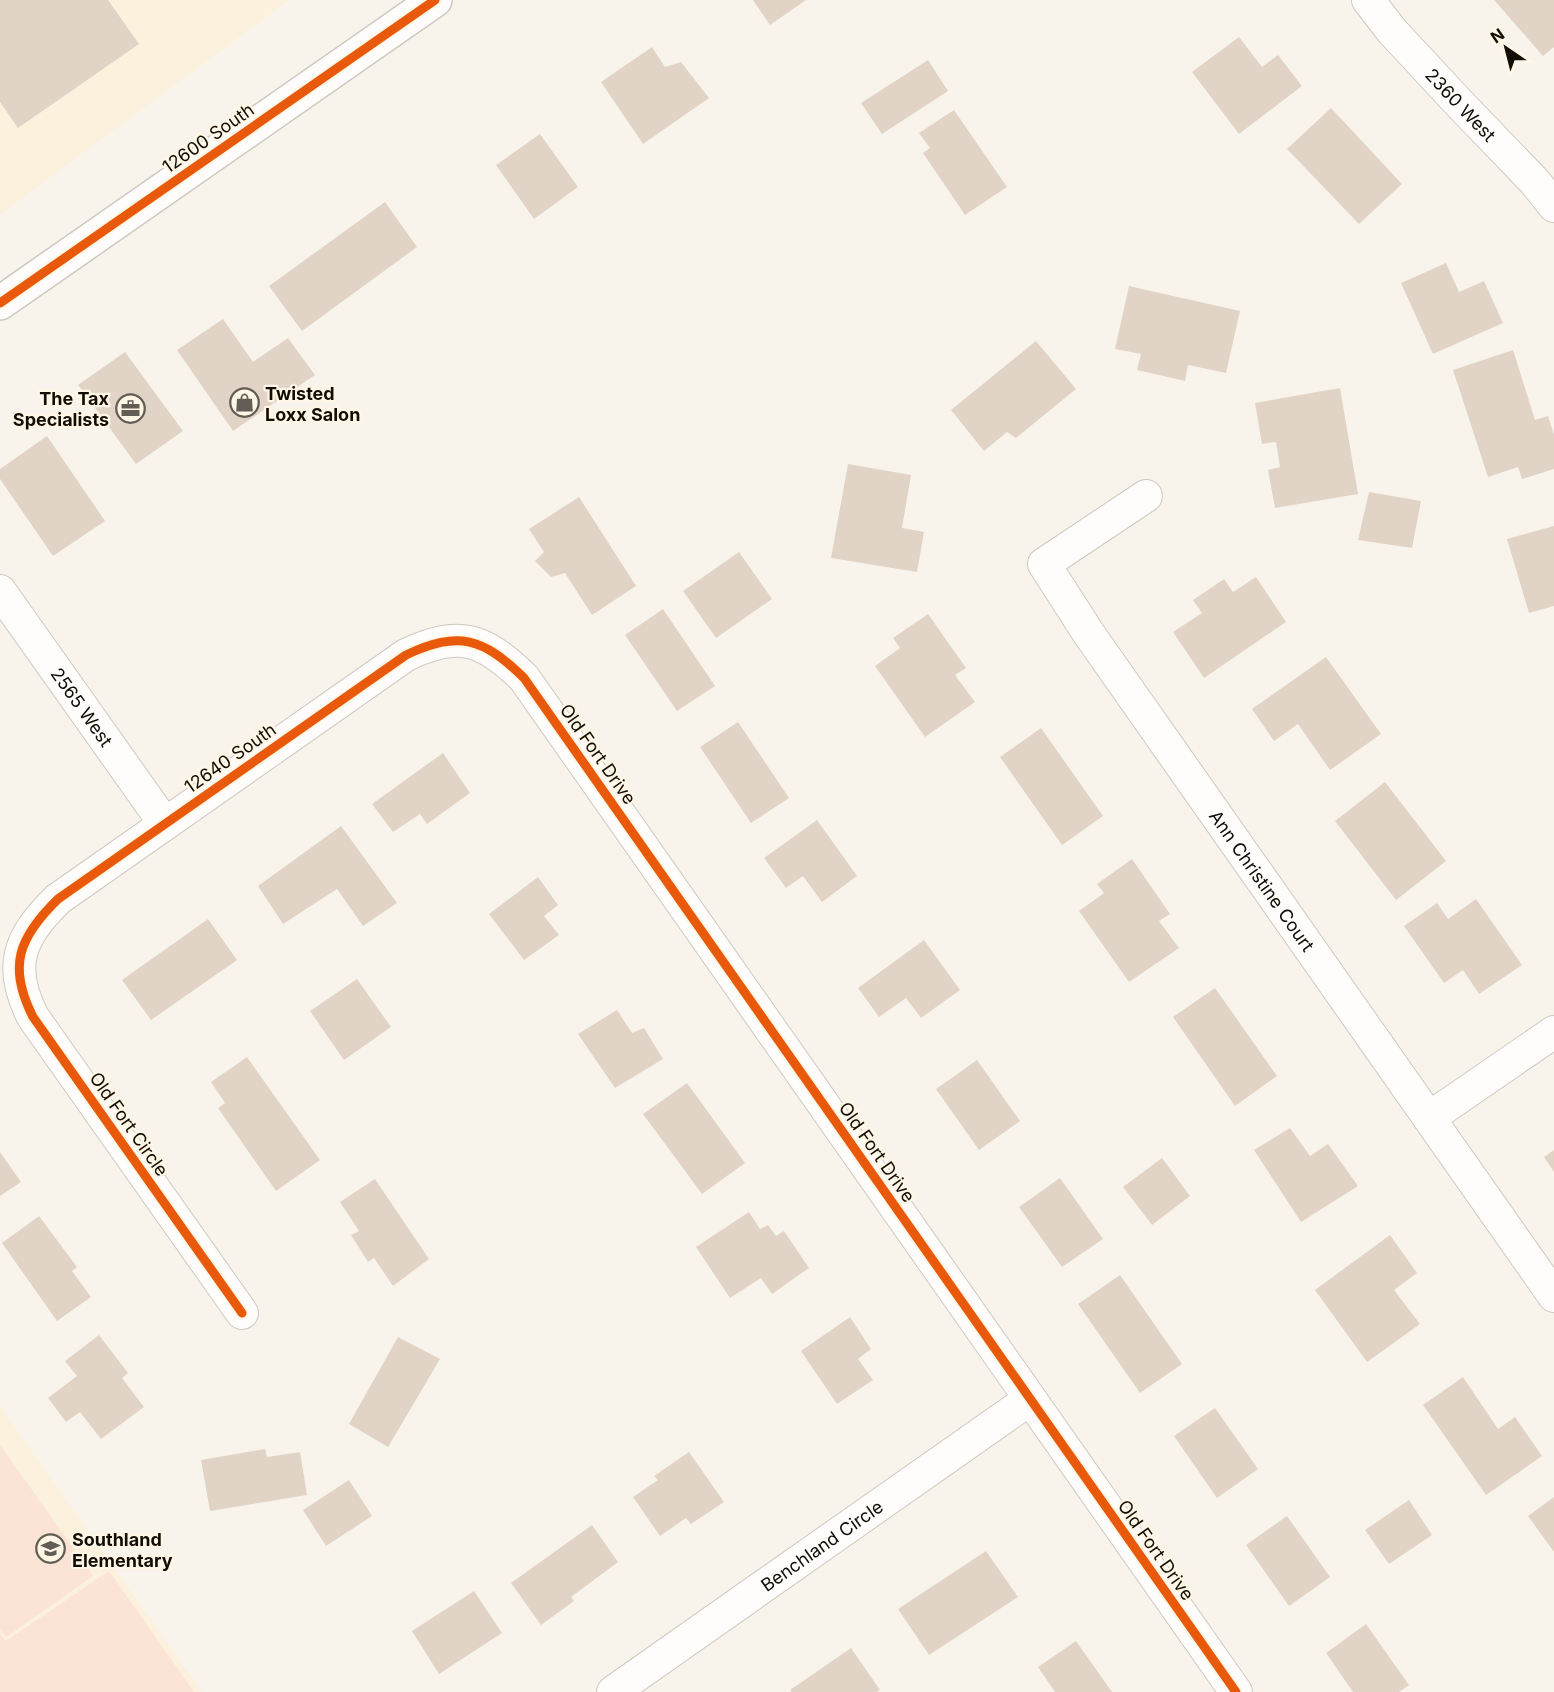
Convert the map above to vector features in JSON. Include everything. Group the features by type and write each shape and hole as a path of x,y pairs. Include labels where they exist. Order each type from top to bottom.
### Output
{"main road":[{"name":"12600 South","path":"0,303 435,0"}],"street":[{"name":"2360 West","path":"1368,0 1392,31 1535,182 1554,206"},
{"name":"Ann Christine Court","path":"1146,496 1044,564 1089,634 1554,1296"},
{"name":"2565 West","path":"0,591 165,824"},
{"name":"12640 South","path":"24,943 38,919 58,899 406,655 441,642 459,640 479,644"},
{"name":"Old Fort Drive","path":"479,644 503,658 524,678 1236,1692"},
{"name":"Old Fort Circle","path":"24,943 19,962 19,981 24,999 33,1017 242,1313"},
{"path":"1430,1118 1554,1032"},
{"name":"Benchland Circle","path":"613,1692 1030,1399"}],"shaded area":[{"path":"0,0 289,0 0,215"},
{"name":"Southland Elementary","path":"0,1406 202,1692 0,1692"},
{"path":"0,1445 93,1576 6,1637 0,1629"},
{"path":"109,1571 194,1692 0,1692 0,1634 6,1641"}],"building":[{"path":"0,0 108,0 139,44 18,128 0,102"},
{"path":"753,0 806,0 770,25"},
{"path":"1494,0 1554,0 1554,47 1543,56"},
{"path":"1239,37 1262,67 1278,55 1302,86 1239,134 1192,72"},
{"path":"652,47 665,67 681,62 709,98 643,144 601,82"},
{"path":"928,60 948,91 882,134 861,103"},
{"path":"1331,108 1402,184 1359,224 1287,149"},
{"path":"954,110 1007,187 965,215 923,153 930,148 919,133"},
{"path":"540,134 578,187 534,219 496,165"},
{"path":"385,202 417,247 302,331 269,286"},
{"path":"1446,263 1459,292 1484,281 1503,323 1433,354 1401,283"},
{"path":"1129,286 1240,311 1226,373 1188,365 1185,381 1137,370 1141,354 1115,349"},
{"name":"Twisted Loxx Salon","path":"223,319 253,362 288,338 315,375 233,431 177,350"},
{"path":"1036,341 1076,389 1016,438 1007,432 984,451 951,410"},
{"path":"1513,350 1535,420 1548,416 1554,435 1554,469 1522,479 1518,467 1488,477 1453,370"},
{"name":"The Tax Specialists","path":"125,352 183,431 136,464 78,385"},
{"path":"1340,388 1358,494 1275,508 1268,470 1280,467 1276,442 1262,444 1255,403"},
{"path":"47,436 105,521 53,556 0,479 0,469"},
{"path":"848,464 911,475 902,528 924,532 917,572 831,558"},
{"path":"1369,492 1421,501 1412,548 1358,540"},
{"path":"579,497 636,586 592,615 565,573 551,577 535,561 544,552 529,529"},
{"path":"1554,526 1554,606 1529,613 1507,539"},
{"path":"739,552 772,599 716,638 683,591"},
{"path":"1256,577 1286,622 1204,678 1173,632 1202,613 1193,600 1224,579 1233,592"},
{"path":"663,609 715,686 677,711 625,635"},
{"path":"928,614 966,668 955,675 975,702 925,737 875,666 900,648 893,638"},
{"path":"1326,657 1381,734 1330,770 1298,724 1274,741 1252,709"},
{"path":"738,722 789,798 751,823 700,747"},
{"path":"1041,728 1103,816 1062,845 1000,757"},
{"path":"443,753 470,793 427,824 420,814 393,832 372,804"},
{"path":"1385,782 1446,861 1396,900 1335,821"},
{"path":"817,820 857,876 822,902 803,876 786,888 764,858"},
{"path":"341,826 397,903 363,926 337,889 283,924 258,886"},
{"path":"1132,859 1170,914 1159,921 1179,948 1129,982 1079,911 1104,893 1097,884"},
{"path":"538,877 558,905 544,916 559,935 524,960 489,914"},
{"path":"1476,899 1522,965 1479,994 1463,970 1444,983 1404,926 1437,903 1448,919"},
{"path":"208,919 237,960 151,1020 122,980"},
{"path":"924,940 960,990 921,1018 906,998 879,1017 858,988"},
{"path":"357,979 391,1027 344,1060 310,1011"},
{"path":"1215,988 1277,1076 1235,1106 1173,1017"},
{"path":"617,1010 632,1033 644,1028 663,1059 615,1088 578,1034"},
{"path":"247,1057 320,1160 276,1191 218,1108 225,1103 211,1082"},
{"path":"977,1060 1020,1121 979,1150 936,1089"},
{"path":"687,1083 745,1163 702,1194 643,1114"},
{"path":"1290,1128 1310,1156 1328,1144 1358,1186 1301,1222 1254,1150"},
{"path":"1554,1150 1554,1172 1544,1157"},
{"path":"0,1152 21,1182 0,1196"},
{"path":"1162,1158 1190,1196 1152,1225 1123,1187"},
{"path":"1060,1178 1103,1239 1062,1267 1019,1207"},
{"path":"375,1179 429,1259 393,1286 374,1258 368,1262 351,1235 359,1231 340,1202"},
{"path":"749,1212 760,1229 768,1225 776,1236 784,1231 809,1268 772,1294 761,1278 730,1298 696,1247"},
{"path":"39,1216 77,1267 72,1271 91,1297 57,1321 2,1243"},
{"path":"1390,1235 1417,1273 1394,1290 1420,1324 1367,1362 1315,1290"},
{"path":"1120,1275 1182,1364 1140,1393 1078,1304"},
{"path":"850,1317 871,1349 858,1359 873,1380 837,1404 801,1351"},
{"path":"99,1335 128,1373 122,1378 144,1407 101,1439 80,1412 66,1422 48,1398 77,1376 65,1361"},
{"path":"398,1337 440,1359 388,1447 349,1424"},
{"path":"1463,1377 1498,1429 1515,1417 1542,1456 1486,1495 1423,1405"},
{"path":"1215,1408 1258,1469 1217,1498 1174,1436"},
{"path":"265,1449 267,1457 300,1452 307,1495 210,1511 201,1460"},
{"path":"689,1452 724,1502 691,1524 686,1518 660,1536 633,1497 658,1480 654,1476"},
{"path":"349,1480 372,1516 326,1546 303,1510"},
{"path":"1554,1497 1554,1552 1528,1516"},
{"path":"1409,1500 1432,1535 1389,1564 1365,1530"},
{"path":"1287,1516 1330,1577 1289,1606 1246,1545"},
{"path":"592,1525 618,1562 571,1597 574,1601 541,1625 511,1583"},
{"path":"986,1551 1018,1597 929,1655 898,1609"},
{"path":"474,1591 502,1633 439,1674 412,1631"},
{"path":"1366,1624 1409,1685 1399,1692 1353,1692 1326,1653"},
{"path":"1076,1641 1112,1692 1055,1692 1038,1667"},
{"path":"851,1648 880,1690 877,1692 792,1692 790,1690"}],"cycle path":[{"path":"0,303 435,0"},
{"path":"242,1313 33,1017 20,982 21,953 34,926 58,899 406,655 441,642 470,642 496,654 524,678 1236,1692"}],"place":[{"name":"Twisted Loxx Salon","path":"244,403"},
{"name":"The Tax Specialists","path":"130,408"},
{"name":"Southland Elementary","path":"51,1549"}]}
